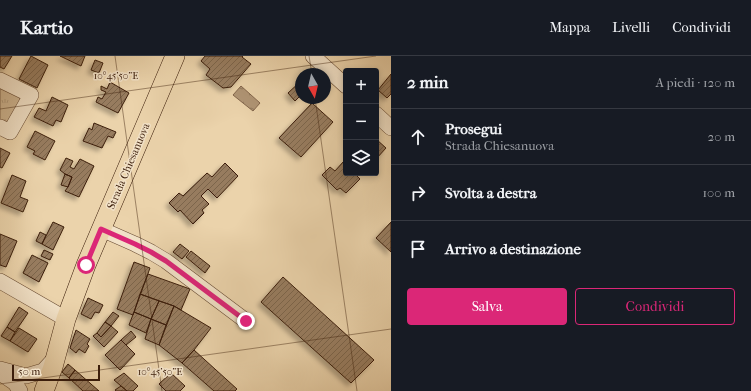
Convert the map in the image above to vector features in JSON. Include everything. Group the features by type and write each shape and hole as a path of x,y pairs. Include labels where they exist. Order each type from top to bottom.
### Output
{"main road":[{"name":"Strada Chiesanuova","path":"44,391 56,358 66,319 86,265 175,56"}],"street":[{"path":"313,56 343,83"},
{"path":"0,80 32,96 10,132 0,127"},
{"path":"379,117 391,128"},
{"path":"101,229 135,244 166,261 246,321"},
{"path":"0,281 66,319"},
{"path":"0,368 26,376 43,372 56,358"},
{"path":"0,373 15,383 20,391"}],"green space":[{"path":"0,86 18,96 21,100 8,124 0,121"}],"water":[{"path":"241,86 260,103 253,111 233,95"}],"building":[{"path":"0,56 12,56 4,69 0,67"},
{"path":"31,56 48,65 37,88 19,79"},
{"path":"60,56 85,56 81,66"},
{"path":"205,56 243,56 242,57 251,64 231,87 223,88 206,75 210,69 201,61"},
{"path":"95,60 103,63 99,73 91,70"},
{"path":"391,74 391,94 387,98 379,91 379,89"},
{"path":"110,82 129,93 118,113 96,102 98,97 102,99 106,92 101,90 101,86 107,89"},
{"path":"295,87 295,101 288,93"},
{"path":"52,97 68,105 61,122 56,120 53,126 34,117 39,108 46,111"},
{"path":"311,104 313,104 333,122 301,157 279,138"},
{"path":"94,123 116,132 113,138 108,136 102,148 83,141 89,128 92,130"},
{"path":"35,131 55,141 45,160 33,154 35,151 27,147"},
{"path":"379,142 386,148 379,156"},
{"path":"0,148 10,153 2,168 0,167"},
{"path":"66,158 73,161 70,167 74,169 80,159 94,166 79,197 65,191 72,177 60,170"},
{"path":"343,162 343,176 357,176 360,179 346,193 340,188 337,190 322,175 330,167 335,171"},
{"path":"225,163 238,176 217,198 208,189 201,196 209,204 202,210 204,213 193,224 180,210 178,212 169,203 179,193 183,196 207,173 212,177"},
{"path":"65,174 72,177 68,187 61,185"},
{"path":"12,175 26,181 20,197 28,200 23,212 1,203"},
{"path":"53,222 64,227 53,250 42,244"},
{"path":"391,222 391,252 376,238"},
{"path":"40,232 46,235 42,244 36,241"},
{"path":"0,234 17,241 6,267 0,265"},
{"path":"180,244 189,251 182,259 173,252"},
{"path":"44,250 53,254 50,260 41,256"},
{"path":"191,251 210,266 205,273 186,257"},
{"path":"32,255 48,263 39,282 23,273"},
{"path":"134,262 150,268 133,315 117,309"},
{"path":"148,274 190,289 181,310 140,294"},
{"path":"283,277 374,360 351,383 261,302"},
{"path":"140,294 159,301 151,319 134,312"},
{"path":"88,298 103,305 99,313 95,312 91,319 81,314"},
{"path":"159,301 174,306 166,325 151,319"},
{"path":"174,306 211,328 182,363 159,345"},
{"path":"19,307 28,313 15,332 7,327"},
{"path":"113,312 119,316 111,326 105,322"},
{"path":"134,312 151,319 146,333 129,325"},
{"path":"151,319 166,325 159,345 145,339"},
{"path":"105,322 111,326 101,337 97,333"},
{"path":"111,326 118,332 104,347 93,336 97,333 101,337"},
{"path":"7,327 15,332 10,341 1,336"},
{"path":"19,328 37,339 28,352 10,341"},
{"path":"76,330 90,339 87,344 89,346 85,353 79,349 76,353 70,348"},
{"path":"131,331 136,337 126,345 121,340"},
{"path":"121,340 135,354 120,370 105,355"},
{"path":"194,350 237,389 235,391 214,391 182,363"},
{"path":"68,364 75,370 69,378 62,372"},
{"path":"75,370 99,391 83,391 69,378"},
{"path":"124,373 138,386 133,391 127,391 114,380"},
{"path":"171,373 185,386 180,391 166,391 159,384"},
{"path":"121,386 127,391 115,390"}],"route":[{"path":"86,265 101,229 135,244 166,261 246,321"}]}
